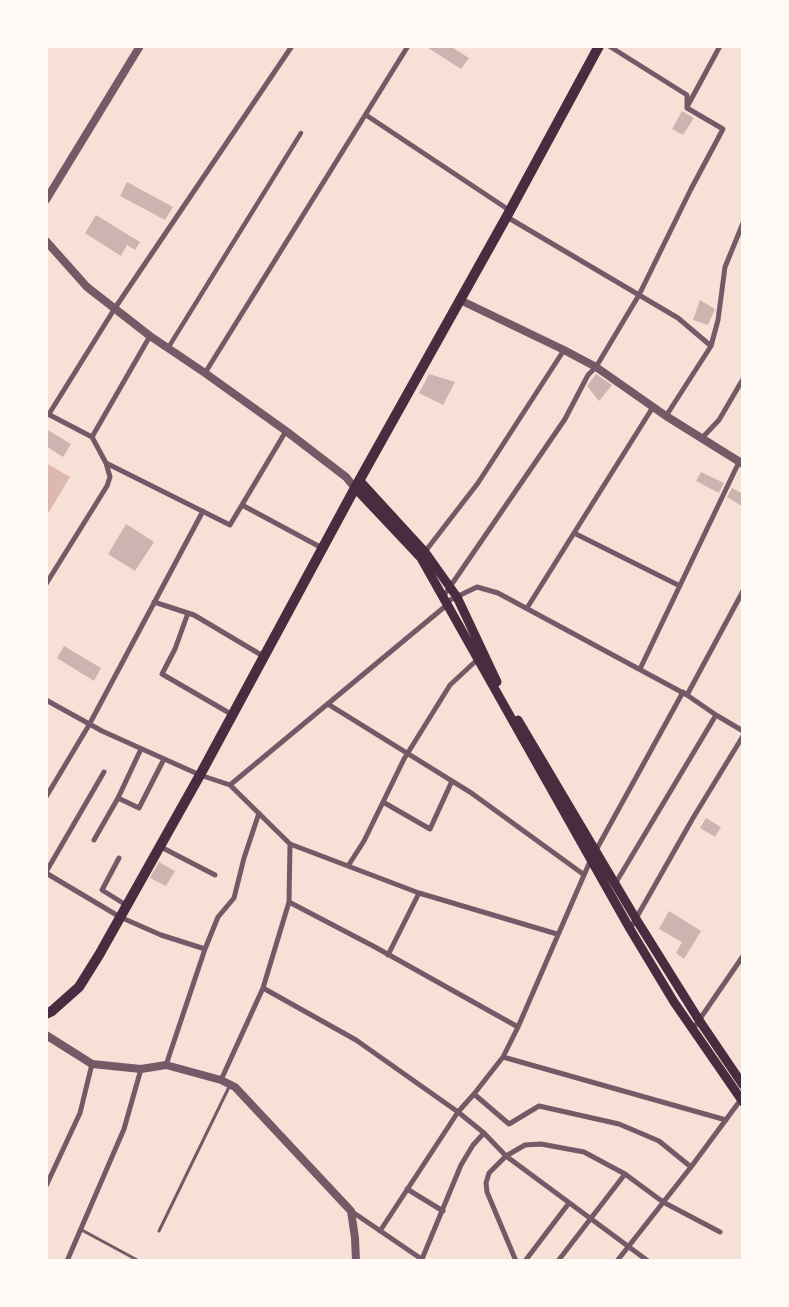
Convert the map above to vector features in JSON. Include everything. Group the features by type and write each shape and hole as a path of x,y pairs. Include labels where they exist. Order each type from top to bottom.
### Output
{"main road":[{"path":"46,1014 79,987 120,917 200,775 231,714 599,46"},
{"path":"357,484 450,587 502,694 636,919 699,1020 743,1084"},
{"path":"423,555 478,660 630,929 674,1002 742,1100"}],"street":[{"path":"46,200 140,46"},
{"path":"46,584 107,486 110,477 106,463 92,437 47,413 115,308 292,46"},
{"path":"204,373 408,46"},
{"path":"609,46 686,95 687,108"},
{"path":"687,108 720,46"},
{"path":"446,601 450,587 565,419 588,375 596,367 639,295 723,129 687,108"},
{"path":"366,115 508,213 678,318 711,346"},
{"path":"168,348 301,133"},
{"path":"666,416 711,346 718,320 725,267 743,223"},
{"path":"46,241 87,287 150,336 286,431 357,484"},
{"path":"460,300 596,367 666,416 741,463 640,669"},
{"path":"92,437 150,336"},
{"path":"423,555 478,483 564,350"},
{"path":"702,438 719,420 743,380"},
{"path":"527,608 653,407"},
{"path":"106,463 230,525 286,431"},
{"path":"242,504 322,548"},
{"path":"46,797 89,725 203,511"},
{"path":"574,533 680,586"},
{"path":"230,785 328,704 446,601 477,587 498,593 685,693 743,731"},
{"path":"380,1231 458,1112 503,1057 518,1027 591,858 743,591"},
{"path":"154,602 194,615 263,656"},
{"path":"188,613 175,649 162,674 231,714"},
{"path":"348,866 364,841 408,753 450,685 478,660"},
{"path":"46,700 89,725 200,775 230,785 290,844 419,893 557,934"},
{"path":"328,704 452,781 583,874"},
{"path":"610,893 716,715"},
{"path":"630,929 693,818 743,736"},
{"path":"94,840 118,798 141,749"},
{"path":"118,798 139,808 164,759"},
{"path":"104,772 46,873 120,917 161,934 206,949"},
{"path":"383,802 430,829 452,781"},
{"path":"166,1065 218,917 234,898 244,858 259,813"},
{"path":"221,1080 263,988 289,902 290,844"},
{"path":"159,846 215,875"},
{"path":"119,858 102,890 126,905"},
{"path":"388,955 419,893"},
{"path":"289,902 518,1027"},
{"path":"693,1029 743,956"},
{"path":"263,988 356,1040 458,1112 484,1133 506,1156 648,1261"},
{"path":"46,1035 92,1064 141,1069 166,1065 221,1080 235,1088 351,1211 419,1259 443,1211 461,1165 472,1145 484,1133"},
{"path":"503,1057 726,1120"},
{"path":"46,1186 80,1113 92,1064"},
{"path":"67,1261 124,1129 141,1069"},
{"path":"474,1094 509,1124 539,1106 618,1124 659,1141 692,1167"},
{"path":"616,1261 692,1167 742,1100"},
{"path":"516,1261 487,1192 486,1184 489,1173 506,1156 525,1145 541,1144 584,1152 625,1174 663,1202 720,1232"},
{"path":"558,1261 625,1174"},
{"path":"407,1189 443,1211"},
{"path":"525,1261 570,1203"},
{"path":"351,1211 356,1261"}],"lane":[{"path":"159,1231 230,1085"},
{"path":"80,1229 139,1261"}],"shaded area":[{"path":"46,463 70,477 46,517"}],"building":[{"path":"425,46 450,46 469,58 461,69"},
{"path":"682,111 694,118 683,135 672,129"},
{"path":"127,182 173,207 165,220 120,196"},
{"path":"96,215 140,242 135,250 127,245 121,256 85,233"},
{"path":"700,300 715,309 708,325 693,320"},
{"path":"429,374 455,382 443,405 419,393"},
{"path":"596,374 612,385 599,401 587,386"},
{"path":"46,429 71,444 63,457 46,446"},
{"path":"701,472 724,483 719,493 696,481"},
{"path":"732,488 743,494 743,507 727,497"},
{"path":"126,524 154,542 135,571 108,554"},
{"path":"64,646 101,668 94,681 57,658"},
{"path":"706,818 721,827 715,837 700,828"},
{"path":"159,862 175,871 166,886 150,878"},
{"path":"669,911 701,931 684,959 676,953 682,942 659,929"}]}
